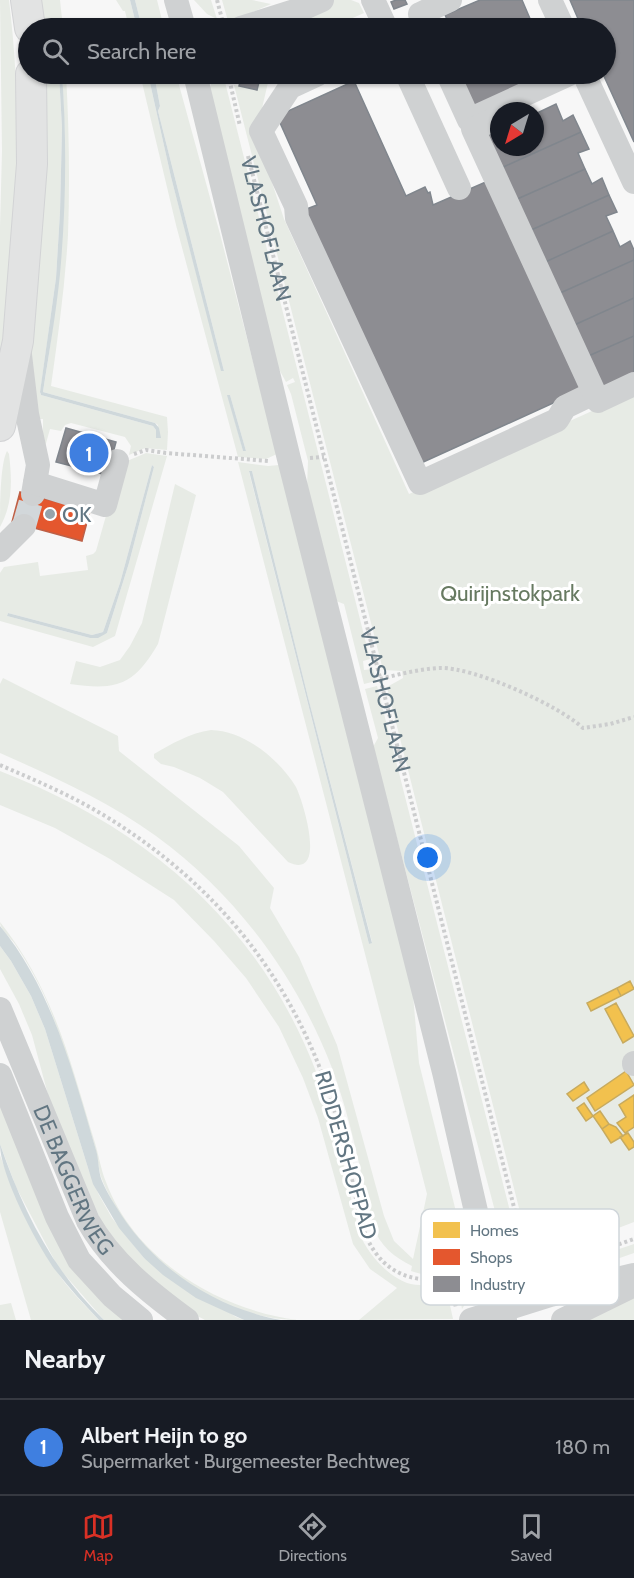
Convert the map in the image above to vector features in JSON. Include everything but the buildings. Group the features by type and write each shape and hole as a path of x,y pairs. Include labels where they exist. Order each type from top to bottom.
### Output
{"main road":[{"path":"26,0 29,18"},
{"path":"0,426 18,341 32,164 31,84"}],"street":[{"path":"176,0 181,18"},
{"path":"272,18 321,0"},
{"path":"373,0 381,18"},
{"path":"422,18 420,14 450,0"},
{"path":"550,0 558,18"},
{"name":"VLASHOFLAAN","path":"197,84 289,459 444,1072 475,1209"},
{"path":"296,84 290,87 261,131 296,206 297,218 420,483 557,420 565,407 594,393"},
{"path":"412,84 459,188"},
{"path":"453,84 469,120 558,84"},
{"path":"530,102 564,84"},
{"path":"585,84 634,182"},
{"path":"490,121 472,129 598,401 634,384"},
{"path":"18,341 27,414 38,465 34,489 105,505 117,461"},
{"path":"0,550 24,526"},
{"name":"DE BAGGERWEG","path":"0,1009 88,1221 100,1242 129,1273 187,1320"},
{"name":"DE BAGGERWEG","path":"0,1075 57,1217 79,1260 112,1296 141,1320"},
{"path":"619,1279 634,1275"},
{"path":"619,1292 634,1285"},
{"path":"464,1316 504,1315 527,1305"},
{"path":"563,1320 593,1305"}],"path":[{"path":"217,0 222,18"},
{"name":"VLASHOFLAAN","path":"230,84 241,130"},
{"name":"VLASHOFLAAN","path":"247,152 514,1209"},
{"path":"117,461 146,450 268,462 289,459"},
{"path":"380,679 414,671 454,669 543,701 571,717 583,728 634,717"},
{"name":"RIDDERSHOFPAD","path":"0,765 51,787 109,818 168,858 209,896 248,940 289,1001 318,1060 339,1124 364,1229 375,1253 392,1268 408,1277 421,1279"},
{"path":"619,1244 634,1239"}],"green space":[{"path":"0,0 9,0 17,94 18,157 13,266 0,369 2,151"},
{"path":"30,0 60,0 62,18 33,18"},
{"path":"116,0 130,0 134,18 127,18"},
{"path":"135,0 157,0 162,18 140,18"},
{"path":"194,0 211,0 217,18 207,14"},
{"path":"222,0 252,0 271,4 239,18 227,18"},
{"path":"332,0 351,0 359,3 364,13 353,18 291,18"},
{"path":"37,84 60,84 62,128 56,278 40,393 153,426 156,430 158,425 155,423 43,392 59,273 65,154 62,84 66,84 69,154 68,235 51,386 167,417 167,450 145,448 129,455 131,446 125,437 71,423 65,425 61,431 50,429 43,454 43,419 37,419 24,346"},
{"path":"142,84 150,84 171,177 222,371 224,371 158,111 160,106 156,84 179,84 277,454 266,459 238,457 176,225","holes":["228,395 230,395 246,451 243,451"]},
{"path":"211,84 226,84 370,659 363,661 364,670 373,669 376,681 364,684 344,604 336,601 307,487 308,461 287,385 295,382 293,378 286,382 275,362"},
{"name":"Quirijnstokpark","path":"258,84 268,84 256,134 284,219 409,494 634,392 634,1222 619,1228 619,1209 519,1209 387,687 403,678 402,671 383,670 234,85 257,90"},
{"path":"7,451 11,482 7,509 0,527 2,476"},
{"path":"146,453 167,456 115,636 93,647 0,621 0,573 4,567 38,562 40,576 88,570 86,556 96,551 115,484 127,461","holes":["152,465 154,467 129,563 107,633 90,638 7,616 8,613 92,635 103,632 120,583"]},
{"path":"238,462 268,466 279,465 413,995 419,1063 455,1209 424,1209 427,1194","holes":["252,471 372,942 369,944 249,472"]},
{"path":"175,484 196,495 158,644 141,669 123,682 100,686 70,684 76,661 100,667 120,660 130,646 142,623"},
{"path":"3,678 118,736 119,751 239,846 274,888 270,908 299,957 337,1045 384,1216 394,1241 413,1259 421,1222 421,1273 411,1271 412,1266 394,1255 384,1245 373,1226 345,1107 332,1068 318,1034 282,970 237,910 185,859 156,836 138,823 80,790 0,753 0,684"},
{"path":"377,686 509,1209 494,1209 373,747 378,738 365,689"},
{"path":"211,730 236,735 260,748 280,766 296,787 310,837 307,860 300,865 288,862 223,792 200,778 161,764 154,758 154,754 174,743"},
{"path":"0,771 53,794 104,821 150,852 192,888 230,927 264,971 293,1020 317,1074 336,1132 359,1232 367,1248 392,1275 407,1283 421,1285 421,1305 450,1305 453,1319 359,1320 397,1288 370,1269 353,1244 318,1118 303,1078 279,1027 246,978 174,900 110,859 55,828 0,805"},
{"path":"0,922 19,948 34,974 47,1000 68,1055 106,1182 119,1210 137,1235 159,1257 210,1293 268,1314 298,1320 267,1317 237,1309 208,1296 157,1258 135,1234 117,1209 101,1178 95,1147 63,1045 47,1003 30,968 15,944 3,931"},
{"path":"0,946 31,996 45,1029 89,1171 112,1218 144,1258 244,1320 205,1320 188,1311 113,1245 58,1132 32,1035 19,1004 0,969"},
{"path":"0,1091 34,1187 130,1320 104,1320 58,1267 16,1187 0,1144"},
{"path":"0,1155 38,1241 69,1288 99,1320 31,1320 0,1212"},
{"path":"634,1244 634,1253 619,1258 619,1249"},
{"path":"634,1292 634,1320 574,1320 606,1305 619,1305 619,1299"},
{"path":"11,1303 16,1320 0,1320 0,1305"}],"shaded area":[{"path":"130,0 135,0 140,18 134,18"},
{"path":"60,84 63,84 65,124 64,224 58,289 43,392 155,423 159,428 161,438 156,438 156,430 153,426 41,395 40,392 56,278 62,128"},
{"path":"150,84 156,84 160,106 158,111 224,371 221,371 171,177"},
{"path":"227,395 230,395 246,451 243,451"},
{"path":"152,465 154,467 129,563 107,633 98,638 90,638 7,616 8,613 92,635 103,632 120,583"},
{"path":"249,471 252,471 372,943 369,944"},
{"path":"0,926 34,977 59,1032 79,1091 96,1150 102,1181 122,1216 153,1254 191,1284 234,1306 281,1320 244,1320 196,1298 163,1275 144,1258 119,1228 93,1184 45,1029 31,996 0,946"},
{"path":"0,1144 19,1193 42,1239 69,1281 104,1320 99,1320 71,1290 39,1245 6,1173"}],"tunnel":[{"path":"24,526 33,494"}],"place":[{"name":"Albert Heijn to go","path":"89,453"},
{"name":"OK","path":"50,514"}]}
